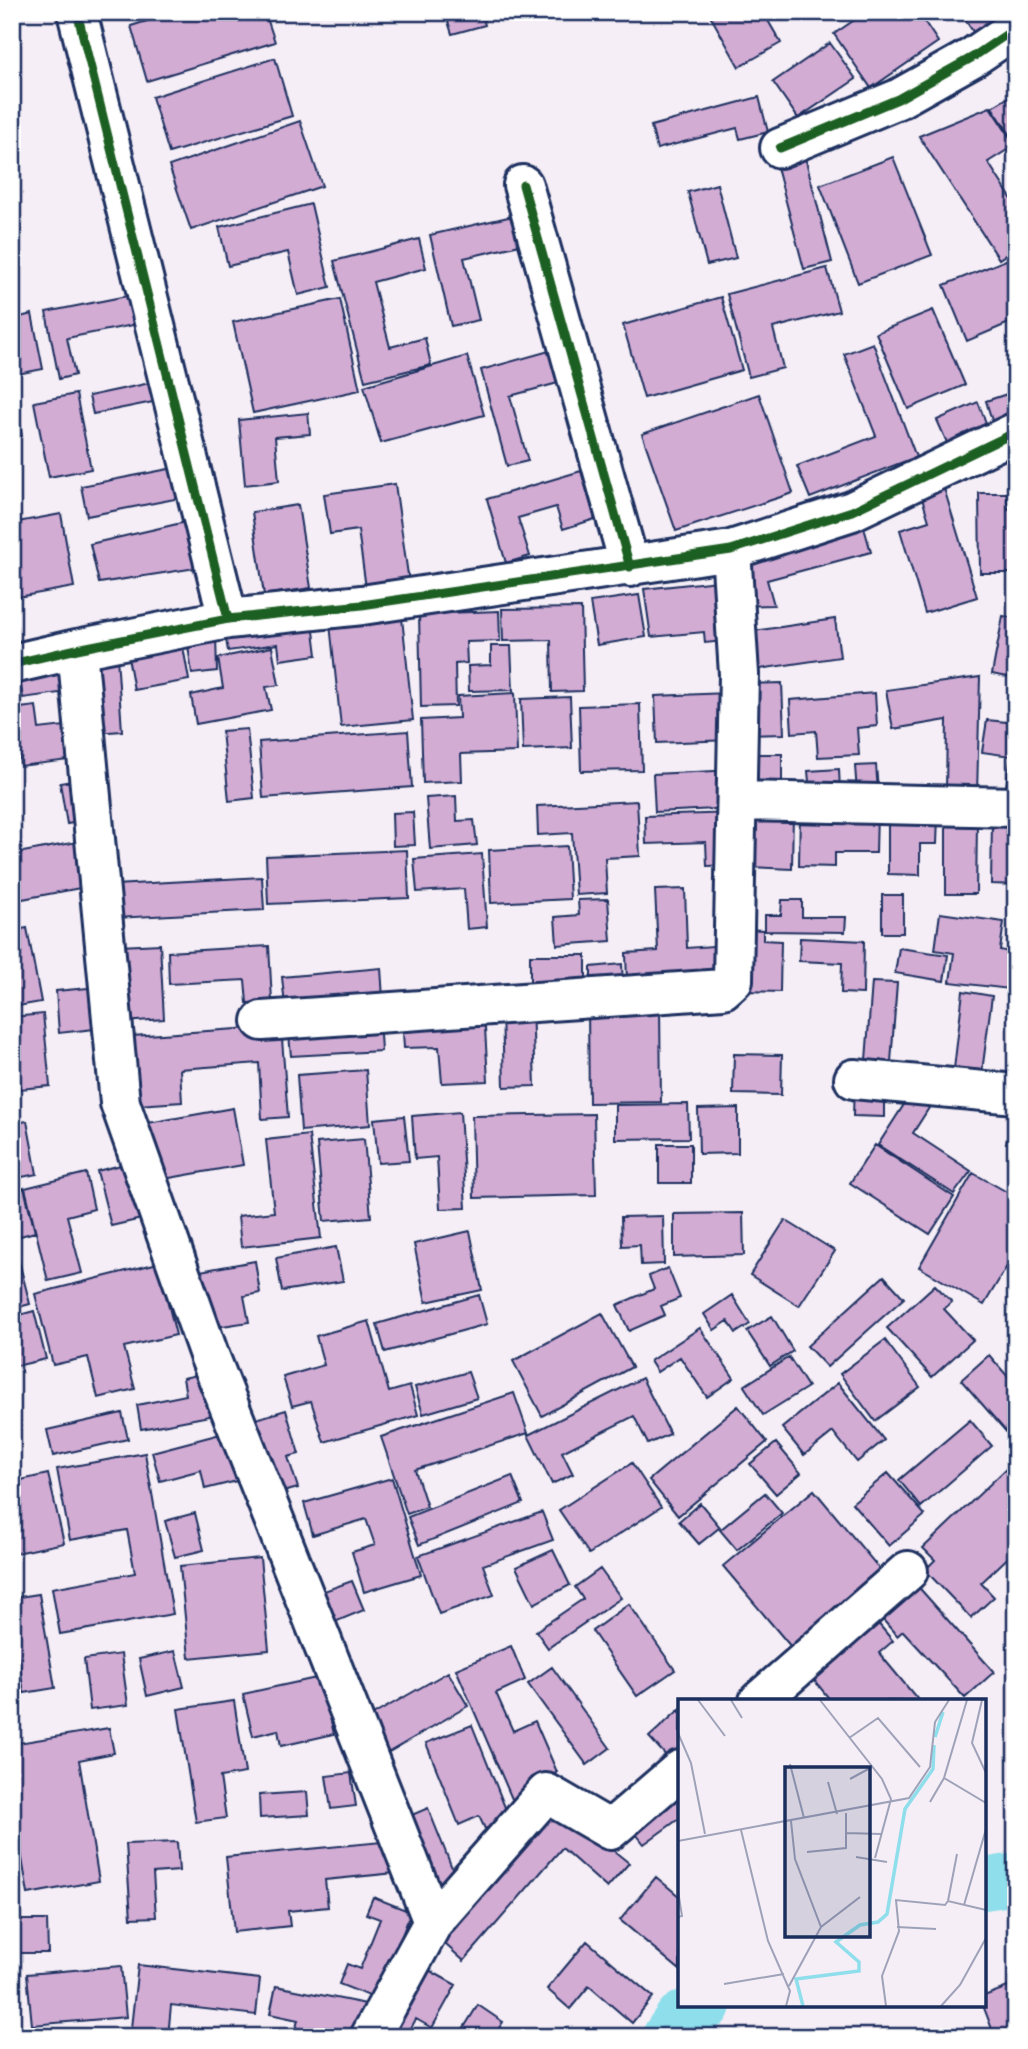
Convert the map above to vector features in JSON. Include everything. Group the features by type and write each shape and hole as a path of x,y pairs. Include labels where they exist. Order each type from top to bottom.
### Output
{"street":[{"path":"77,12 228,619"},
{"path":"780,148 898,99 974,57 1016,28"},
{"path":"523,186 630,567"},
{"path":"12,664 228,619 362,605 731,550 852,511 1016,432"},
{"path":"262,1021 723,989 733,980 739,674 731,550"},
{"path":"78,649 120,1103 209,1355 433,1922"},
{"path":"738,801 1016,807"},
{"path":"855,1079 1016,1094"},
{"path":"761,1699 908,1571"},
{"path":"370,2037 433,1922 546,1793 610,1830 678,1772"}],"building":[{"path":"176,12 265,12 275,42 147,81 131,26"},
{"path":"445,12 481,12 485,25 452,34"},
{"path":"720,12 763,12 781,43 739,67 711,17"},
{"path":"866,12 918,12 938,42 871,88 834,34"},
{"path":"960,12 1003,12 974,33"},
{"path":"830,43 856,79 798,118 773,82"},
{"path":"275,58 292,116 169,153 152,97"},
{"path":"1016,93 1016,143 992,107"},
{"path":"759,97 768,132 740,139 737,128 657,149 651,126"},
{"path":"990,107 1015,145 988,162 1016,206 1016,248 999,259 919,136"},
{"path":"300,121 322,186 191,230 169,166"},
{"path":"804,153 832,262 804,269 775,160"},
{"path":"893,157 932,255 858,283 820,185"},
{"path":"717,184 736,258 707,265 688,192"},
{"path":"311,204 330,287 298,295 288,252 228,266 219,227"},
{"path":"517,215 524,244 464,258 479,320 451,326 430,235"},
{"path":"419,239 426,268 373,282 390,347 425,338 431,365 365,381 334,261"},
{"path":"1016,256 1016,320 967,341 944,285"},
{"path":"827,268 839,311 773,328 783,368 749,377 727,294"},
{"path":"137,294 143,323 67,338 75,375 59,379 46,312"},
{"path":"721,297 742,370 644,398 623,325"},
{"path":"340,299 360,390 253,413 233,322"},
{"path":"933,310 965,385 908,409 876,333"},
{"path":"32,314 43,369 12,375 12,319"},
{"path":"873,343 916,457 810,498 797,466 876,436 844,354"},
{"path":"560,348 569,380 510,396 528,461 507,466 481,370"},
{"path":"467,356 484,415 381,443 364,386"},
{"path":"150,383 153,402 93,414 89,396"},
{"path":"1016,391 1016,416 993,424 986,401"},
{"path":"76,394 91,469 49,477 34,402"},
{"path":"759,394 793,493 676,531 642,434"},
{"path":"16,399 22,436 12,438 12,400"},
{"path":"978,402 988,428 948,445 937,420"},
{"path":"308,413 310,434 275,437 279,481 245,485 239,420"},
{"path":"1016,454 1016,483 1007,457"},
{"path":"174,468 180,498 87,516 81,486"},
{"path":"581,471 595,519 563,529 556,507 518,518 530,556 506,563 487,499"},
{"path":"395,484 409,582 366,588 358,530 330,534 324,494"},
{"path":"943,485 977,597 925,613 900,530 929,521 920,492"},
{"path":"979,493 1007,493 1008,509 1016,509 1016,573 980,573"},
{"path":"298,505 311,588 264,595 252,512"},
{"path":"61,514 74,587 12,598 12,523"},
{"path":"186,522 196,568 99,583 90,544"},
{"path":"863,524 871,552 767,580 774,605 740,606 738,558"},
{"path":"727,580 734,640 705,643 704,632 651,637 644,589"},
{"path":"639,595 646,637 597,645 590,602"},
{"path":"581,608 583,691 552,692 551,640 503,641 502,609"},
{"path":"499,611 500,641 466,642 467,663 455,664 456,706 421,707 419,614"},
{"path":"1003,616 1016,618 1016,679 992,674"},
{"path":"402,618 413,720 341,727 330,624"},
{"path":"835,619 840,657 753,670 747,632"},
{"path":"313,623 317,655 280,660 278,644 228,651 225,634"},
{"path":"216,636 217,671 192,674 187,639"},
{"path":"182,641 189,680 134,690 127,651"},
{"path":"491,646 511,646 513,690 469,691 468,666 491,665"},
{"path":"272,647 279,685 266,687 271,710 196,724 191,695 223,688 218,658"},
{"path":"117,656 122,731 95,733 90,659"},
{"path":"63,663 67,692 23,698 18,669"},
{"path":"980,677 977,794 946,793 947,720 893,729 886,690"},
{"path":"782,683 784,734 747,735 745,684"},
{"path":"515,693 517,752 461,754 462,781 423,783 421,720 459,718 458,696"},
{"path":"727,693 729,740 657,743 655,696"},
{"path":"875,693 877,726 857,728 859,755 818,757 816,731 792,733 790,700"},
{"path":"570,697 572,748 523,750 521,699"},
{"path":"640,704 642,770 581,771 579,706"},
{"path":"36,706 39,729 82,724 86,758 20,766 18,743 12,743 12,709"},
{"path":"987,720 1016,723 1016,795 1005,793 1011,756 982,752"},
{"path":"247,729 254,798 229,801 222,731"},
{"path":"408,731 412,787 263,798 259,742"},
{"path":"750,754 782,754 782,792 750,792"},
{"path":"876,765 878,791 857,793 855,766"},
{"path":"839,769 840,790 810,793 808,771"},
{"path":"735,770 736,808 655,812 653,774"},
{"path":"83,779 90,820 67,824 60,783"},
{"path":"456,796 457,821 474,820 477,845 430,849 426,798"},
{"path":"637,801 640,856 605,858 607,893 576,895 572,833 538,835 537,806"},
{"path":"750,810 793,812 792,869 749,867"},
{"path":"800,811 877,812 876,853 835,853 835,867 799,866"},
{"path":"413,812 415,845 393,846 392,813"},
{"path":"734,813 736,865 707,866 706,842 646,844 645,816"},
{"path":"888,814 938,815 937,844 920,844 920,875 888,874"},
{"path":"992,821 1016,821 1016,885 991,884"},
{"path":"946,823 977,823 976,894 946,894"},
{"path":"88,840 96,885 12,901 12,854"},
{"path":"567,846 570,899 491,903 489,850"},
{"path":"407,850 409,898 268,904 266,856"},
{"path":"482,854 487,927 467,929 464,889 417,892 414,859"},
{"path":"262,877 264,910 116,918 114,885"},
{"path":"685,889 687,948 726,945 728,977 627,982 626,953 658,951 655,890"},
{"path":"882,895 903,895 903,933 882,933"},
{"path":"608,899 611,941 557,945 555,917 579,915 578,900"},
{"path":"782,900 802,900 802,917 846,917 845,932 765,931 765,915 781,915"},
{"path":"940,913 1004,922 1000,950 1014,953 1009,989 950,982 954,953 935,950"},
{"path":"27,928 41,1002 12,1007 12,931"},
{"path":"744,929 763,930 763,940 781,941 780,992 742,991"},
{"path":"800,938 864,941 863,994 841,993 842,963 799,961"},
{"path":"160,944 164,1019 124,1022 120,946"},
{"path":"269,946 272,1001 247,1003 245,980 169,984 168,952"},
{"path":"899,948 948,955 944,981 895,973"},
{"path":"530,955 586,955 586,990 530,989"},
{"path":"622,964 623,987 591,989 591,967"},
{"path":"381,968 383,998 285,1006 282,977"},
{"path":"872,982 897,983 891,1062 866,1060"},
{"path":"99,987 103,1028 59,1033 56,991"},
{"path":"963,991 992,996 982,1072 954,1069"},
{"path":"532,1007 535,1086 504,1087 502,1008"},
{"path":"660,1007 661,1102 589,1103 588,1008"},
{"path":"484,1010 488,1081 442,1083 439,1047 404,1048 402,1016"},
{"path":"43,1014 50,1086 20,1089 13,1017"},
{"path":"379,1017 381,1051 291,1056 288,1024"},
{"path":"281,1026 288,1117 262,1119 259,1063 180,1069 182,1102 137,1105 132,1036"},
{"path":"734,1054 782,1055 781,1095 733,1094"},
{"path":"366,1070 370,1125 301,1131 297,1075"},
{"path":"854,1084 884,1084 884,1117 853,1116"},
{"path":"914,1089 941,1089 913,1133 971,1171 954,1194 878,1145"},
{"path":"688,1104 689,1138 615,1139 615,1105"},
{"path":"233,1108 243,1165 158,1180 148,1123"},
{"path":"738,1108 738,1153 699,1154 698,1109"},
{"path":"1016,1108 1016,1146 1006,1143"},
{"path":"460,1112 466,1208 440,1209 437,1157 415,1159 412,1116"},
{"path":"594,1114 596,1195 474,1198 472,1116"},
{"path":"404,1116 409,1161 378,1163 374,1119"},
{"path":"27,1121 37,1174 12,1179 12,1124"},
{"path":"309,1135 321,1238 241,1247 238,1216 274,1212 266,1140"},
{"path":"364,1139 371,1217 324,1221 317,1143"},
{"path":"659,1144 691,1144 691,1183 659,1183"},
{"path":"875,1145 954,1197 930,1234 850,1183"},
{"path":"137,1161 150,1217 111,1226 97,1171"},
{"path":"86,1173 94,1209 67,1216 82,1273 48,1281 25,1188"},
{"path":"973,1173 1016,1197 1016,1251 984,1305 919,1267"},
{"path":"24,1188 35,1232 13,1238 30,1304 12,1309 12,1191"},
{"path":"743,1213 744,1255 674,1257 674,1214"},
{"path":"663,1216 664,1264 641,1265 640,1245 622,1246 621,1217"},
{"path":"785,1220 835,1251 799,1306 750,1275"},
{"path":"470,1231 482,1290 426,1302 414,1244"},
{"path":"336,1247 343,1281 282,1291 276,1258"},
{"path":"255,1261 260,1293 244,1296 249,1322 209,1328 200,1271"},
{"path":"158,1263 176,1335 124,1347 135,1389 98,1398 88,1357 53,1365 35,1294"},
{"path":"668,1268 680,1298 661,1306 665,1315 629,1331 617,1305 654,1289 649,1276"},
{"path":"884,1276 904,1298 827,1367 807,1346"},
{"path":"935,1285 952,1302 944,1309 973,1340 932,1377 887,1328"},
{"path":"479,1295 487,1324 385,1352 377,1324"},
{"path":"732,1295 750,1324 736,1333 728,1321 714,1330 704,1314"},
{"path":"34,1311 46,1359 12,1367 12,1317"},
{"path":"602,1313 632,1367 542,1416 513,1361"},
{"path":"772,1316 793,1351 770,1366 747,1331"},
{"path":"369,1321 389,1392 410,1386 418,1415 324,1442 311,1401 292,1406 283,1377 324,1365 316,1336"},
{"path":"700,1328 734,1378 707,1397 680,1357 657,1372 650,1361"},
{"path":"885,1340 920,1387 875,1421 840,1374"},
{"path":"989,1355 1016,1386 1016,1443 961,1380"},
{"path":"789,1357 808,1387 763,1415 744,1386"},
{"path":"211,1372 220,1414 141,1429 137,1405 186,1395 183,1378"},
{"path":"468,1372 477,1398 423,1414 415,1387"},
{"path":"642,1378 670,1434 648,1444 634,1416 562,1452 573,1474 552,1484 528,1435"},
{"path":"838,1383 884,1440 857,1462 833,1432 804,1455 782,1428"},
{"path":"514,1393 528,1433 415,1470 427,1507 407,1514 381,1437"},
{"path":"738,1406 767,1442 678,1516 649,1480"},
{"path":"286,1410 299,1454 288,1457 298,1488 269,1496 246,1422"},
{"path":"122,1413 128,1439 53,1456 47,1430"},
{"path":"970,1420 992,1446 921,1507 899,1480"},
{"path":"228,1432 241,1480 205,1489 201,1470 160,1481 152,1452"},
{"path":"776,1443 801,1473 776,1494 750,1464"},
{"path":"145,1453 173,1614 60,1634 52,1588 135,1573 127,1530 70,1540 57,1469"},
{"path":"632,1463 661,1507 589,1554 559,1510"},
{"path":"1009,1466 1016,1472 1016,1550 981,1583 994,1597 971,1618 925,1570 935,1560 923,1548"},
{"path":"888,1473 925,1515 889,1546 852,1503"},
{"path":"48,1474 64,1543 12,1554 12,1482"},
{"path":"512,1476 523,1503 419,1545 408,1517"},
{"path":"392,1478 421,1575 364,1592 352,1552 375,1545 366,1519 313,1535 304,1503"},
{"path":"814,1490 888,1579 797,1654 723,1566"},
{"path":"765,1493 782,1513 737,1550 720,1530"},
{"path":"700,1503 720,1527 699,1544 679,1521"},
{"path":"542,1512 553,1540 483,1565 494,1595 439,1614 418,1556"},
{"path":"195,1513 204,1550 175,1557 165,1521"},
{"path":"553,1550 570,1585 534,1604 516,1567"},
{"path":"260,1558 269,1650 189,1658 180,1566"},
{"path":"600,1569 621,1598 548,1648 536,1631 583,1599 575,1587"},
{"path":"352,1581 364,1610 325,1626 313,1595"},
{"path":"914,1582 994,1672 965,1698 903,1631 897,1636 878,1614"},
{"path":"39,1594 55,1688 24,1693 15,1638 12,1639 12,1598"},
{"path":"629,1604 675,1670 637,1696 592,1631"},
{"path":"871,1615 893,1641 879,1653 917,1699 829,1699 806,1670"},
{"path":"511,1646 525,1680 496,1693 513,1731 535,1721 557,1772 515,1806 456,1669"},
{"path":"175,1651 184,1687 147,1696 139,1659"},
{"path":"121,1654 128,1705 90,1710 84,1659"},
{"path":"552,1667 610,1748 587,1765 528,1684"},
{"path":"448,1672 468,1706 384,1755 364,1720"},
{"path":"321,1677 334,1734 281,1746 278,1730 253,1736 243,1694"},
{"path":"234,1701 245,1773 220,1777 226,1818 196,1822 178,1709"},
{"path":"678,1711 678,1753 670,1760 649,1737"},
{"path":"472,1725 510,1820 485,1829 479,1816 459,1825 426,1743"},
{"path":"109,1728 114,1753 79,1760 99,1881 28,1894 12,1799 12,1744"},
{"path":"351,1773 356,1806 331,1809 326,1776"},
{"path":"678,1786 678,1819 644,1844 629,1825"},
{"path":"307,1792 309,1815 260,1818 259,1795"},
{"path":"555,1803 629,1863 607,1888 562,1848 464,1961 437,1937"},
{"path":"428,1808 458,1883 430,1894 400,1820"},
{"path":"392,1841 395,1873 325,1880 328,1907 288,1911 290,1926 234,1932 226,1857"},
{"path":"177,1842 179,1871 153,1873 156,1917 131,1918 126,1844"},
{"path":"656,1877 678,1895 678,1968 620,1920"},
{"path":"373,1897 411,1912 377,1999 339,1984 347,1964 360,1969 380,1919 366,1914"},
{"path":"12,1920 47,1920 48,1953 12,1953"},
{"path":"587,1941 653,1997 632,2023 589,1986 570,2009 547,1989"},
{"path":"416,1963 456,1985 432,2028 416,2019 406,2037 375,2037"},
{"path":"138,1965 260,1979 256,2015 171,2005 168,2037 130,2037"},
{"path":"121,1966 126,2017 32,2025 27,1974"},
{"path":"1013,1985 1016,1993 1016,2037 995,2037 984,2007 986,2007 986,1995"},
{"path":"276,1986 366,2004 359,2037 294,2036 298,2020 270,2014"},
{"path":"478,2005 503,2022 493,2037 458,2037"}],"waterway":[{"path":"986,1884 1016,1879"},
{"path":"668,2037 681,2018 701,2007"}],"cycle path":[{"path":"77,12 228,619"},
{"path":"780,148 898,99 973,57 1016,28"},
{"path":"523,185 630,567"},
{"path":"12,664 228,619 362,605 731,550 852,511 1016,432"}]}
